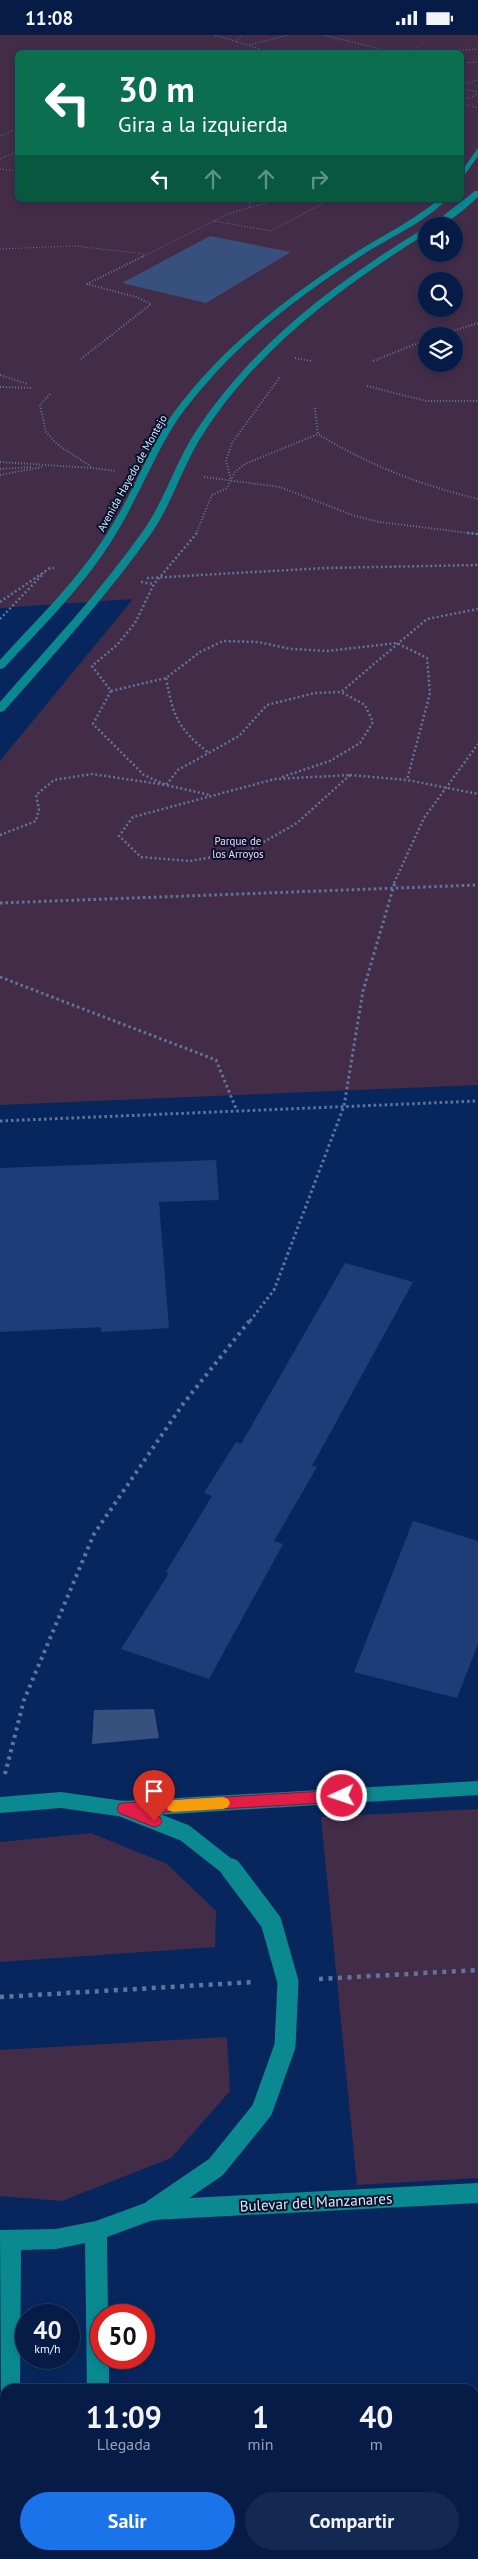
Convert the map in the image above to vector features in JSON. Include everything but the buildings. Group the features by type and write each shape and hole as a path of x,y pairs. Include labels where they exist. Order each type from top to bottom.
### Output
{"street":[{"path":"464,173 478,150"},
{"path":"449,217 478,193"},
{"name":"Avenida Hayedo de Montejo","path":"0,666 83,571 116,528 163,435 190,397 224,359 258,327 324,275 428,212 440,202"},
{"path":"0,709 94,602 144,535 196,438 223,400 288,328 349,279 418,236"},
{"path":"0,1805 61,1800 124,1809 478,1788"},
{"path":"9,2384 5,2241 56,2239 96,2231 153,2210 216,2167 262,2110 285,2046 288,1982 271,1923 235,1872 185,1833 124,1809"},
{"name":"Bulevar del Manzanares","path":"153,2210 478,2193"},
{"path":"96,2231 98,2384"}],"path":[{"path":"215,35 262,50"},
{"path":"236,42 242,35"},
{"path":"248,46 288,35"},
{"path":"323,35 385,50"},
{"path":"415,50 420,47"},
{"path":"464,50 478,49"},
{"path":"464,63 478,62"},
{"path":"464,84 478,80"},
{"path":"471,82 478,83"},
{"path":"464,90 478,93"},
{"path":"464,100 478,93"},
{"path":"464,103 478,108"},
{"path":"0,136 15,129"},
{"path":"0,159 15,152"},
{"path":"0,169 15,171"},
{"path":"249,207 250,202"},
{"path":"81,359 151,304 136,297 87,283 214,221 249,207 269,202"},
{"path":"214,221 271,231 327,202"},
{"path":"0,249 74,246 147,254"},
{"path":"463,328 478,323"},
{"path":"373,361 418,343"},
{"path":"295,359 302,353"},
{"path":"231,480 226,460 233,442 260,400 284,373"},
{"path":"0,375 28,383"},
{"path":"367,386 426,401 478,401"},
{"path":"0,387 33,388"},
{"path":"50,394 40,405 46,431 75,458 93,468"},
{"path":"315,407 318,434"},
{"path":"111,691 92,666 117,645 135,623 158,579 195,539 212,495 227,488 235,471 245,464 318,434"},
{"path":"318,434 367,463 398,476 442,491 478,499"},
{"path":"0,462 144,473"},
{"path":"0,469 48,466"},
{"path":"0,475 48,466"},
{"path":"176,475 268,484 290,490 330,508 364,519 400,526 478,534"},
{"path":"158,579 326,568 443,564 478,565"},
{"path":"0,602 50,568 0,619"},
{"path":"341,692 427,619 478,609"},
{"path":"166,785 144,775 92,724 111,691 166,678 200,651 223,641 258,642 291,649 327,651 397,643 427,658 430,693 407,780"},
{"path":"166,678 173,717 187,737 210,753"},
{"path":"166,785 178,770 239,736 267,705 315,693 341,692 365,705 373,722 360,743 330,761 275,779 133,817 119,836 141,857 190,861 248,851 297,823 350,775"},
{"path":"5,1775 24,1700 94,1534 183,1404 274,1290 344,1106 363,991 392,888 424,818 478,744"},
{"path":"0,835 36,821 39,809 36,795 54,779 92,775 166,785 210,795"},
{"path":"275,779 350,775 407,780 478,794"},
{"path":"0,903 478,885"},
{"path":"0,977 216,1060 237,1111"},
{"path":"0,1121 478,1101"},
{"path":"309,1979 478,1969"},
{"path":"0,1997 259,1982"}],"green space":[{"name":"Parque de los Arroyos","path":"0,35 478,35 478,1085 0,1105 0,761 133,599 0,608"},
{"path":"478,1809 478,2178 357,2185 321,1817"},
{"path":"91,1833 167,1864 216,1911 215,1947 0,1962 0,1842"},
{"path":"227,2037 230,2091 171,2158 62,2201 0,2196 0,2050"}],"water":[{"path":"210,236 291,252 206,303 122,283"},
{"path":"154,1709 159,1738 92,1744 94,1710"}],"slow traffic":[{"path":"173,1806 223,1803"}],"route":[{"path":"154,1821 124,1809 342,1796"}]}
